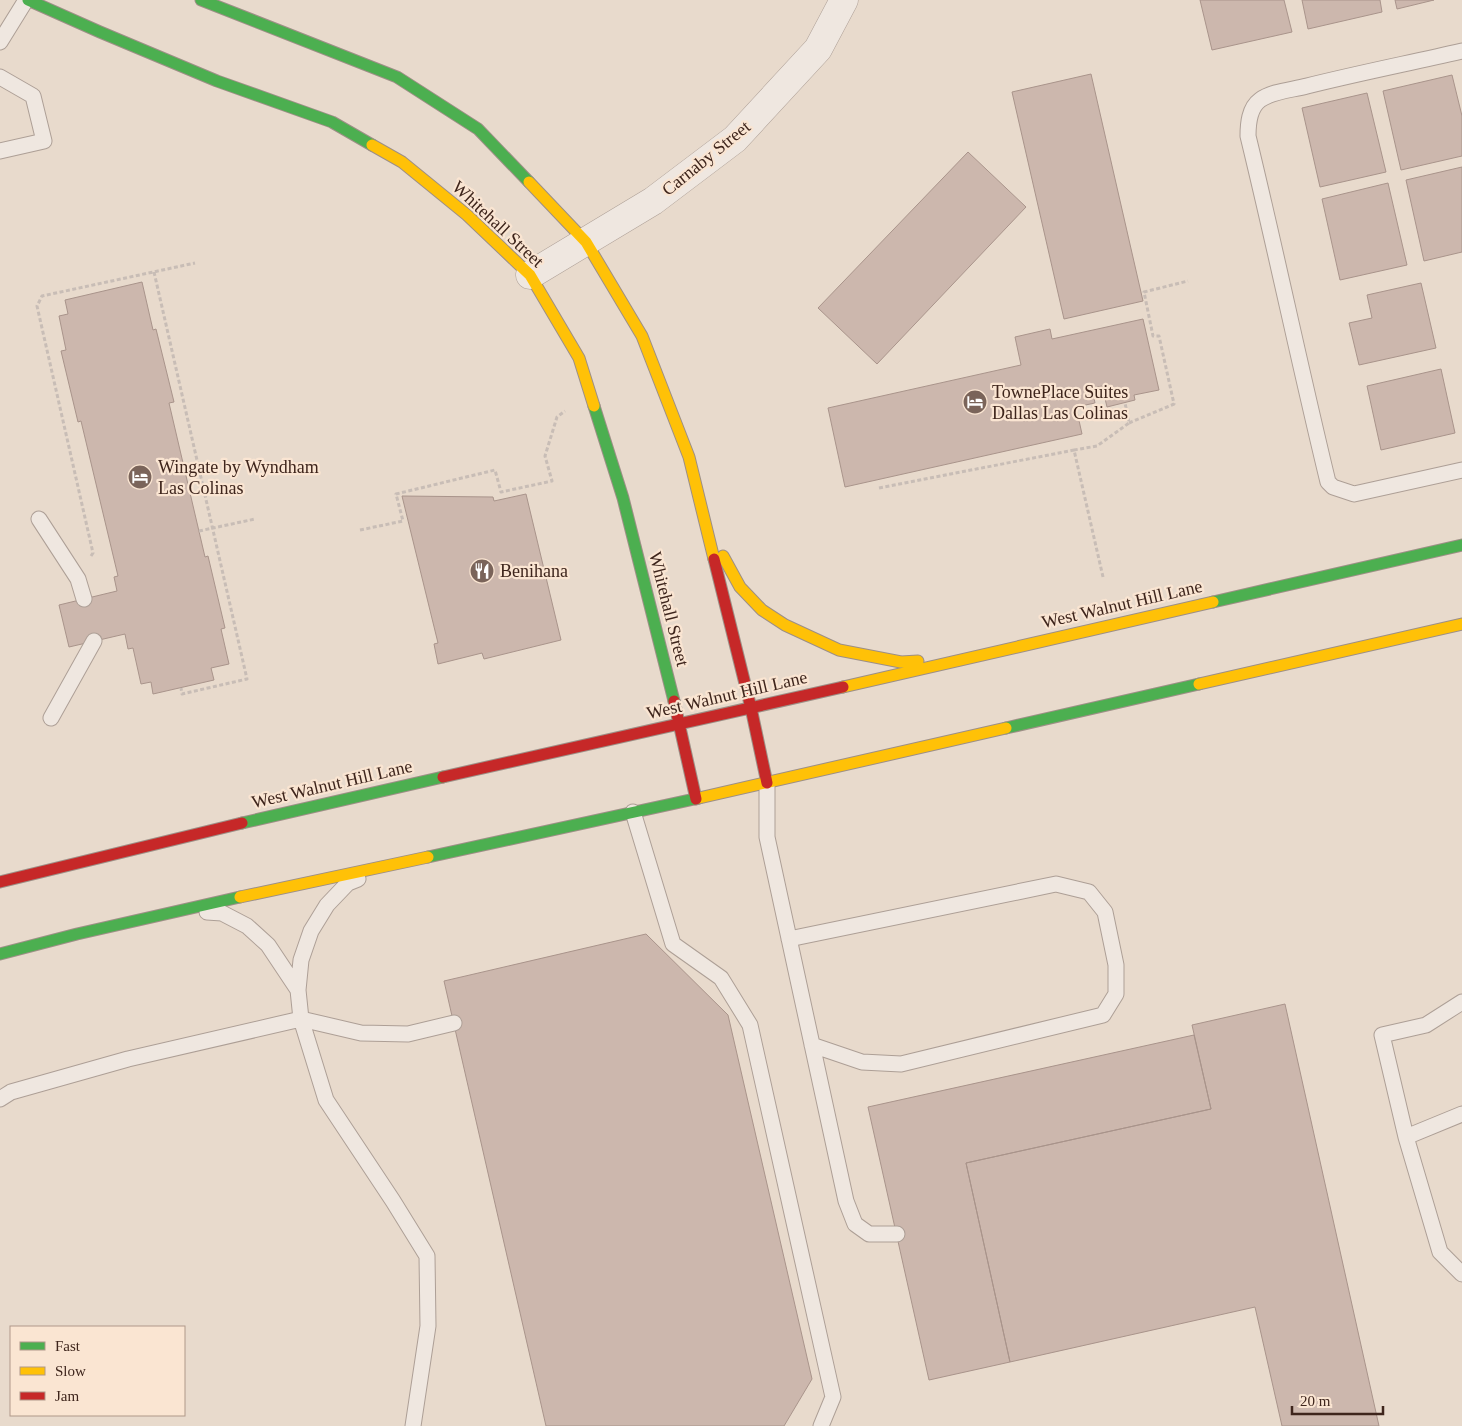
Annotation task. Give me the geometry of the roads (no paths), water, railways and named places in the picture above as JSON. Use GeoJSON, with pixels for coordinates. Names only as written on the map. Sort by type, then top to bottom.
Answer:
{"type":"FeatureCollection","features":[{"type":"Feature","properties":{"kind":"main road","name":"Whitehall Street"},"geometry":{"type":"LineString","coordinates":[[27,0],[217,81],[332,122],[402,162],[467,215],[530,276],[579,358],[623,498],[667,670],[696,799]]}},
{"type":"Feature","properties":{"kind":"main road"},"geometry":{"type":"LineString","coordinates":[[200,0],[397,76],[478,130],[586,242],[642,336],[689,457],[751,708],[767,783]]}},
{"type":"Feature","properties":{"kind":"main road"},"geometry":{"type":"LineString","coordinates":[[706,524],[740,587],[762,610],[786,625],[839,650],[901,662],[965,658]]}},
{"type":"Feature","properties":{"kind":"main road","name":"West Walnut Hill Lane"},"geometry":{"type":"LineString","coordinates":[[0,882],[296,810],[678,725],[1462,545]]}},
{"type":"Feature","properties":{"kind":"main road"},"geometry":{"type":"LineString","coordinates":[[0,954],[167,913],[696,799],[1462,624]]}},
{"type":"Feature","properties":{"kind":"street","name":"Carnaby Street"},"geometry":{"type":"LineString","coordinates":[[530,276],[654,201],[735,139],[818,49],[844,0]]}},
{"type":"Feature","properties":{"kind":"lane"},"geometry":{"type":"LineString","coordinates":[[0,42],[27,0]]}},
{"type":"Feature","properties":{"kind":"lane"},"geometry":{"type":"LineString","coordinates":[[1462,51],[1267,96],[1258,102],[1248,122],[1248,136],[1328,482],[1333,487],[1354,494],[1462,470]]}},
{"type":"Feature","properties":{"kind":"lane"},"geometry":{"type":"LineString","coordinates":[[0,77],[33,96],[44,141],[0,151]]}},
{"type":"Feature","properties":{"kind":"lane"},"geometry":{"type":"LineString","coordinates":[[39,519],[78,579],[84,599]]}},
{"type":"Feature","properties":{"kind":"lane"},"geometry":{"type":"LineString","coordinates":[[51,718],[94,641]]}},
{"type":"Feature","properties":{"kind":"lane"},"geometry":{"type":"LineString","coordinates":[[767,783],[767,838],[846,1201],[855,1224],[869,1234],[896,1234]]}},
{"type":"Feature","properties":{"kind":"lane"},"geometry":{"type":"LineString","coordinates":[[633,812],[673,944],[720,978],[750,1024],[833,1397],[820,1426]]}},
{"type":"Feature","properties":{"kind":"lane"},"geometry":{"type":"LineString","coordinates":[[398,862],[348,883],[327,905],[311,931],[301,960],[298,990],[301,1018],[326,1100],[427,1256],[428,1326],[413,1426]]}},
{"type":"Feature","properties":{"kind":"lane"},"geometry":{"type":"LineString","coordinates":[[789,939],[1056,884],[1089,892],[1105,912],[1116,966],[1116,994],[1103,1015],[901,1064],[862,1062],[812,1045]]}},
{"type":"Feature","properties":{"kind":"lane"},"geometry":{"type":"LineString","coordinates":[[167,913],[222,912],[247,926],[268,945],[298,990]]}},
{"type":"Feature","properties":{"kind":"lane"},"geometry":{"type":"LineString","coordinates":[[1462,1002],[1426,1025],[1382,1035],[1406,1137],[1440,1252],[1462,1274]]}},
{"type":"Feature","properties":{"kind":"lane"},"geometry":{"type":"LineString","coordinates":[[0,1100],[11,1092],[128,1059],[301,1018],[361,1033],[408,1034],[454,1023]]}},
{"type":"Feature","properties":{"kind":"lane"},"geometry":{"type":"LineString","coordinates":[[1406,1137],[1462,1114]]}},
{"type":"Feature","properties":{"kind":"place","name":"TownePlace Suites Dallas Las Colinas"},"geometry":{"type":"Point","coordinates":[975,402]}},
{"type":"Feature","properties":{"kind":"place","name":"Wingate by Wyndham Las Colinas"},"geometry":{"type":"Point","coordinates":[140,477]}},
{"type":"Feature","properties":{"kind":"place","name":"Benihana"},"geometry":{"type":"Point","coordinates":[482,571]}}]}
